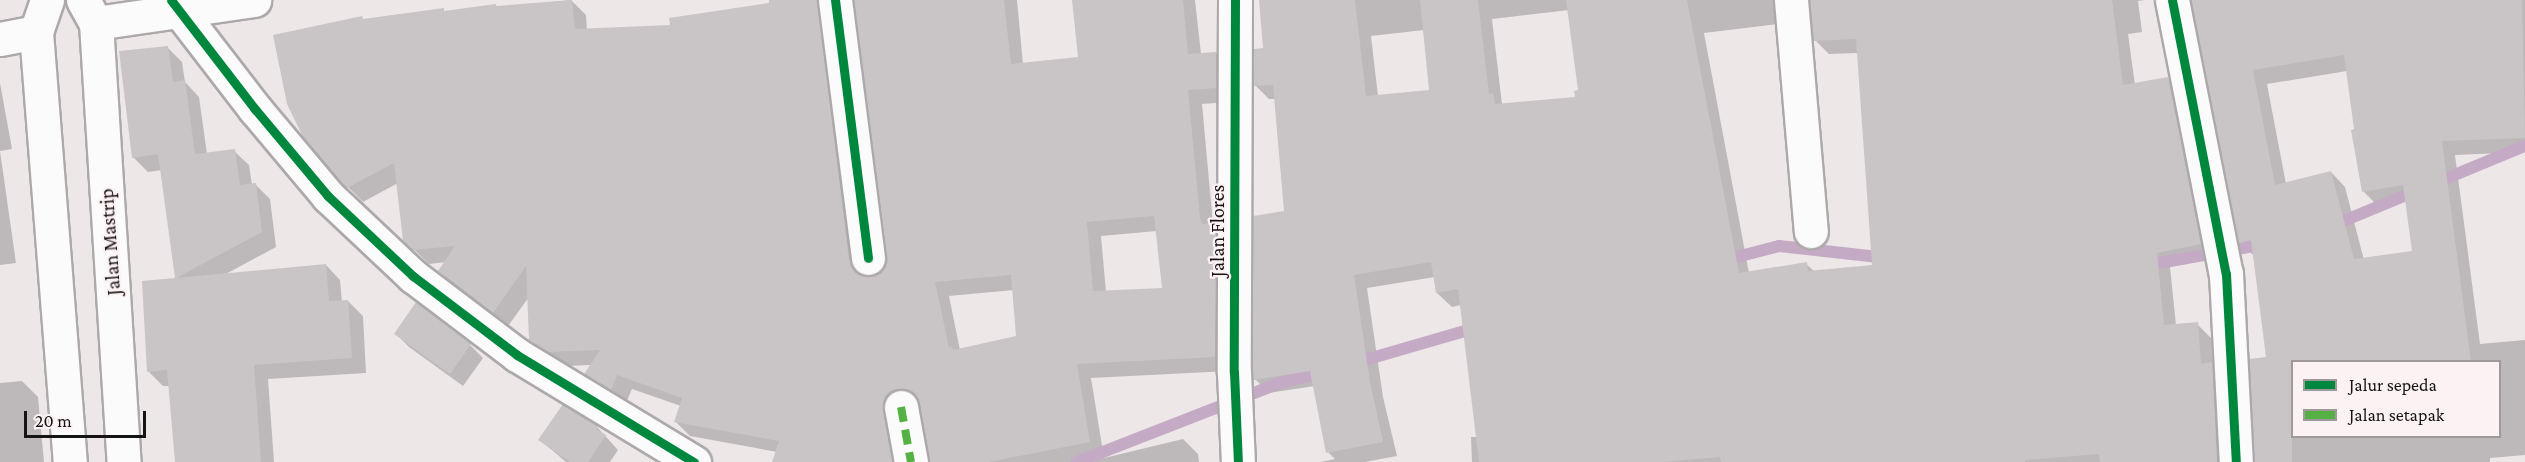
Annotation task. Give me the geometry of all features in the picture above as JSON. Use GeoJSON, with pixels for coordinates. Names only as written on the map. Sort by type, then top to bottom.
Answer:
{"type":"FeatureCollection","features":[{"type":"Feature","properties":{"kind":"street"},"geometry":{"type":"LineString","coordinates":[[46,0],[36,32],[70,462]]}},
{"type":"Feature","properties":{"kind":"street"},"geometry":{"type":"LineString","coordinates":[[89,11],[255,0]]}},
{"type":"Feature","properties":{"kind":"street"},"geometry":{"type":"LineString","coordinates":[[835,0],[868,258]]}},
{"type":"Feature","properties":{"kind":"street","name":"Jalan Flores"},"geometry":{"type":"LineString","coordinates":[[1235,0],[1234,372],[1237,455]]}},
{"type":"Feature","properties":{"kind":"street"},"geometry":{"type":"LineString","coordinates":[[1791,0],[1810,231]]}},
{"type":"Feature","properties":{"kind":"street"},"geometry":{"type":"LineString","coordinates":[[2172,0],[2226,274],[2236,462]]}},
{"type":"Feature","properties":{"kind":"street"},"geometry":{"type":"LineString","coordinates":[[175,5],[255,109],[328,196],[412,276],[517,355],[694,462]]}},
{"type":"Feature","properties":{"kind":"street","name":"Jalan Mastrip"},"geometry":{"type":"LineString","coordinates":[[89,11],[124,462]]}},
{"type":"Feature","properties":{"kind":"street"},"geometry":{"type":"LineString","coordinates":[[0,39],[36,32]]}},
{"type":"Feature","properties":{"kind":"street"},"geometry":{"type":"LineString","coordinates":[[901,407],[911,462]]}},
{"type":"Feature","properties":{"kind":"building"},"geometry":{"type":"Polygon","coordinates":[[[572,0],[575,29],[670,25],[669,18],[769,3],[769,0],[817,0],[849,260],[854,270],[860,275],[870,277],[880,273],[887,256],[854,0],[1004,0],[1011,64],[1078,57],[1072,0],[1183,0],[1188,54],[1216,52],[1216,88],[1188,90],[1200,218],[1202,224],[1216,222],[1215,357],[1077,364],[1090,442],[989,462],[929,462],[919,404],[915,394],[907,389],[889,392],[883,401],[892,462],[772,462],[779,441],[674,422],[682,398],[617,375],[611,390],[584,374],[600,350],[548,352],[529,340],[526,266],[493,313],[438,271],[455,246],[413,250],[403,241],[394,163],[347,188],[304,139],[287,104],[273,35],[362,16],[363,19],[444,8],[444,11],[496,4],[496,6],[572,0]],[[1154,216],[1087,222],[1093,291],[1162,288],[1154,216]],[[1011,275],[935,282],[949,347],[952,346],[953,350],[1016,336],[1011,275]]]}},
{"type":"Feature","properties":{"kind":"building"},"geometry":{"type":"Polygon","coordinates":[[[1259,0],[1355,0],[1366,96],[1429,90],[1420,0],[1478,0],[1489,94],[1493,93],[1495,104],[1575,97],[1574,91],[1578,90],[1566,0],[1687,0],[1739,273],[1807,262],[1808,271],[1872,265],[1856,39],[1813,41],[1810,0],[2112,0],[2123,85],[2168,77],[2201,244],[2157,253],[2164,325],[2198,322],[2201,364],[2212,362],[2217,462],[2100,462],[2099,454],[2025,460],[2025,462],[1721,462],[1720,457],[1663,462],[1479,462],[1458,289],[1436,293],[1431,262],[1354,275],[1370,382],[1383,442],[1326,453],[1310,371],[1253,380],[1253,216],[1284,211],[1273,85],[1254,86],[1254,49],[1263,48],[1259,0]]]}},
{"type":"Feature","properties":{"kind":"building"},"geometry":{"type":"Polygon","coordinates":[[[2191,0],[2522,0],[2525,138],[2442,141],[2471,360],[2291,360],[2292,462],[2255,462],[2249,359],[2266,357],[2251,240],[2239,243],[2191,0]],[[2344,55],[2253,70],[2275,185],[2331,171],[2354,259],[2412,251],[2403,185],[2362,192],[2351,130],[2354,129],[2344,55]]]}},
{"type":"Feature","properties":{"kind":"building"},"geometry":{"type":"Polygon","coordinates":[[[168,46],[173,82],[185,80],[195,154],[235,149],[240,185],[256,183],[262,232],[176,278],[326,264],[329,301],[348,300],[352,358],[254,365],[261,462],[175,462],[167,370],[147,372],[142,281],[175,278],[158,154],[132,158],[119,51],[168,46]]]}},
{"type":"Feature","properties":{"kind":"building"},"geometry":{"type":"Polygon","coordinates":[[[416,302],[471,344],[450,374],[394,334],[416,302]]]}},
{"type":"Feature","properties":{"kind":"building"},"geometry":{"type":"Polygon","coordinates":[[[563,404],[598,426],[596,429],[606,435],[588,462],[570,462],[538,440],[563,404]]]}},
{"type":"Feature","properties":{"kind":"waterway"},"geometry":{"type":"LineString","coordinates":[[2329,227],[2525,146]]}},
{"type":"Feature","properties":{"kind":"waterway"},"geometry":{"type":"LineString","coordinates":[[2142,266],[2266,244]]}},
{"type":"Feature","properties":{"kind":"waterway"},"geometry":{"type":"LineString","coordinates":[[1721,261],[1779,246],[1887,258]]}},
{"type":"Feature","properties":{"kind":"waterway"},"geometry":{"type":"LineString","coordinates":[[1351,364],[1478,327]]}},
{"type":"Feature","properties":{"kind":"waterway"},"geometry":{"type":"LineString","coordinates":[[1077,462],[1277,384],[1326,371]]}},
{"type":"Feature","properties":{"kind":"marked path"},"geometry":{"type":"LineString","coordinates":[[901,407],[911,462]]}},
{"type":"Feature","properties":{"kind":"cycle path"},"geometry":{"type":"LineString","coordinates":[[171,0],[255,109],[328,196],[413,276],[517,355],[694,462]]}},
{"type":"Feature","properties":{"kind":"cycle path"},"geometry":{"type":"LineString","coordinates":[[835,0],[868,258]]}},
{"type":"Feature","properties":{"kind":"cycle path"},"geometry":{"type":"LineString","coordinates":[[1235,0],[1234,372],[1238,462]]}},
{"type":"Feature","properties":{"kind":"cycle path"},"geometry":{"type":"LineString","coordinates":[[2172,0],[2226,274],[2236,462]]}}]}
